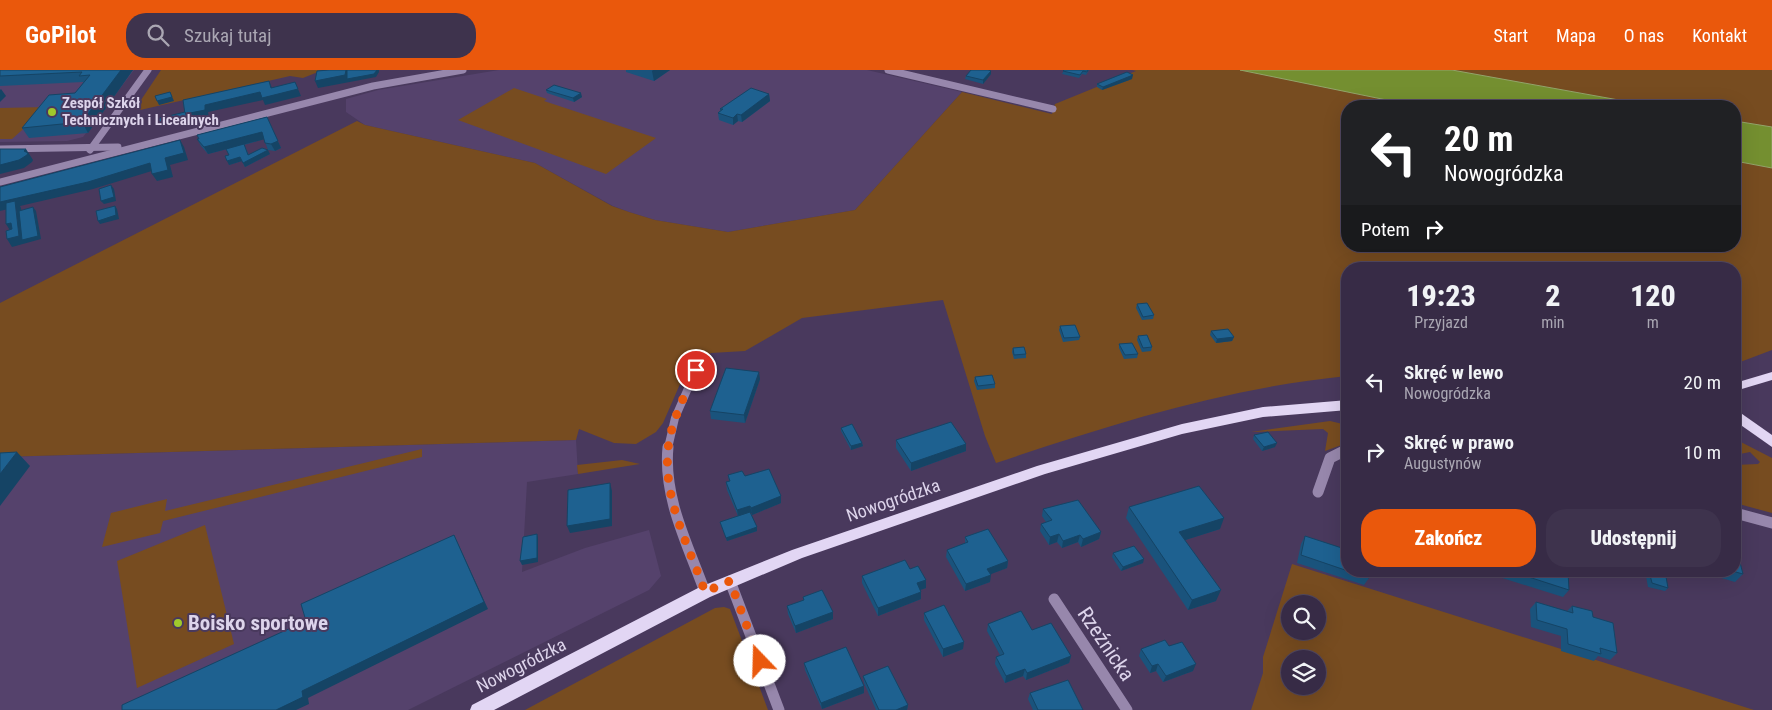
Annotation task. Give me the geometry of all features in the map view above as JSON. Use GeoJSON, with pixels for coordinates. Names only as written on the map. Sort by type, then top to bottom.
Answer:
{"type":"FeatureCollection","features":[{"type":"Feature","properties":{"kind":"main road"},"geometry":{"type":"LineString","coordinates":[[1741,385],[1772,376]]}},
{"type":"Feature","properties":{"kind":"main road","name":"Nowogródzka"},"geometry":{"type":"LineString","coordinates":[[478,710],[705,592],[797,554],[1108,450],[1231,418],[1263,412],[1341,406]]}},
{"type":"Feature","properties":{"kind":"main road"},"geometry":{"type":"LineString","coordinates":[[1741,419],[1772,442]]}},
{"type":"Feature","properties":{"kind":"street"},"geometry":{"type":"LineString","coordinates":[[83,160],[148,70]]}},
{"type":"Feature","properties":{"kind":"street"},"geometry":{"type":"LineString","coordinates":[[0,182],[373,86],[464,70]]}},
{"type":"Feature","properties":{"kind":"street"},"geometry":{"type":"LineString","coordinates":[[888,70],[1053,110]]}},
{"type":"Feature","properties":{"kind":"street"},"geometry":{"type":"LineString","coordinates":[[0,149],[131,147]]}},
{"type":"Feature","properties":{"kind":"street"},"geometry":{"type":"LineString","coordinates":[[696,370],[673,427],[668,449],[668,472],[678,522],[705,592]]}},
{"type":"Feature","properties":{"kind":"street"},"geometry":{"type":"LineString","coordinates":[[1318,492],[1330,458],[1341,453]]}},
{"type":"Feature","properties":{"kind":"street"},"geometry":{"type":"LineString","coordinates":[[1741,515],[1772,523]]}},
{"type":"Feature","properties":{"kind":"street"},"geometry":{"type":"LineString","coordinates":[[730,581],[779,710]]}},
{"type":"Feature","properties":{"kind":"street","name":"Rzeźnicka"},"geometry":{"type":"LineString","coordinates":[[1054,599],[1127,710]]}},
{"type":"Feature","properties":{"kind":"shaded area","name":"Zespół Szkół Technicznych i Licealnych"},"geometry":{"type":"Polygon","coordinates":[[[72,70],[134,70],[83,137],[67,141],[0,142],[0,74],[72,70]]]}},
{"type":"Feature","properties":{"kind":"shaded area"},"geometry":{"type":"Polygon","coordinates":[[[161,70],[323,70],[303,78],[290,76],[140,110],[135,109],[161,70]]]}},
{"type":"Feature","properties":{"kind":"shaded area"},"geometry":{"type":"Polygon","coordinates":[[[499,70],[867,70],[962,92],[855,210],[728,232],[655,220],[629,212],[613,206],[535,163],[365,125],[346,112],[346,99],[378,90],[499,70]]]}},
{"type":"Feature","properties":{"kind":"shaded area"},"geometry":{"type":"Polygon","coordinates":[[[1132,70],[1240,70],[1387,100],[1341,100],[1341,252],[1741,252],[1741,162],[1772,168],[1772,350],[1741,362],[1741,262],[1341,262],[1341,377],[1257,389],[1170,409],[1126,421],[996,463],[985,436],[943,300],[802,318],[745,351],[711,353],[687,368],[663,423],[656,432],[636,444],[614,443],[579,429],[576,440],[0,457],[0,303],[357,121],[365,125],[535,163],[612,206],[655,220],[728,232],[855,210],[962,92],[1052,114],[1055,104],[1136,71],[1132,70]]]}},
{"type":"Feature","properties":{"kind":"shaded area"},"geometry":{"type":"Polygon","coordinates":[[[1240,70],[1452,70],[1619,100],[1387,100],[1240,70]]]}},
{"type":"Feature","properties":{"kind":"shaded area"},"geometry":{"type":"Polygon","coordinates":[[[1452,70],[1772,70],[1772,127],[1741,122],[1741,100],[1619,100],[1452,70]]]}},
{"type":"Feature","properties":{"kind":"shaded area"},"geometry":{"type":"Polygon","coordinates":[[[514,88],[547,99],[544,101],[656,138],[606,174],[458,120],[514,88]]]}},
{"type":"Feature","properties":{"kind":"shaded area"},"geometry":{"type":"Polygon","coordinates":[[[48,107],[12,139],[0,139],[0,108],[48,107]]]}},
{"type":"Feature","properties":{"kind":"shaded area"},"geometry":{"type":"Polygon","coordinates":[[[1741,122],[1772,127],[1772,168],[1741,162],[1741,122]]]}},
{"type":"Feature","properties":{"kind":"shaded area"},"geometry":{"type":"Polygon","coordinates":[[[1330,421],[1341,424],[1341,445],[1325,451],[1328,433],[1323,429],[1251,432],[1330,421]]]}},
{"type":"Feature","properties":{"kind":"shaded area"},"geometry":{"type":"Polygon","coordinates":[[[576,440],[578,474],[527,482],[522,572],[585,548],[649,530],[661,576],[649,590],[408,710],[0,710],[0,457],[576,440]]]}},
{"type":"Feature","properties":{"kind":"shaded area"},"geometry":{"type":"Polygon","coordinates":[[[1741,442],[1772,458],[1772,513],[1741,505],[1741,465],[1758,464],[1760,462],[1750,452],[1741,454],[1741,442]]]}},
{"type":"Feature","properties":{"kind":"shaded area"},"geometry":{"type":"Polygon","coordinates":[[[422,449],[422,457],[163,521],[160,533],[102,547],[111,513],[167,499],[165,511],[422,449]]]}},
{"type":"Feature","properties":{"kind":"shaded area"},"geometry":{"type":"Polygon","coordinates":[[[622,460],[640,464],[578,474],[577,465],[622,460]]]}},
{"type":"Feature","properties":{"kind":"shaded area","name":"Boisko sportowe"},"geometry":{"type":"Polygon","coordinates":[[[205,525],[234,644],[137,688],[117,561],[205,525]]]}},
{"type":"Feature","properties":{"kind":"shaded area"},"geometry":{"type":"Polygon","coordinates":[[[1292,564],[1754,710],[1251,710],[1263,673],[1263,657],[1281,599],[1281,640],[1326,640],[1326,595],[1282,595],[1292,564]]]}},
{"type":"Feature","properties":{"kind":"shaded area"},"geometry":{"type":"Polygon","coordinates":[[[724,607],[730,609],[768,710],[525,710],[715,608],[724,607]]]}},
{"type":"Feature","properties":{"kind":"building"},"geometry":{"type":"Polygon","coordinates":[[[0,70],[121,70],[82,122],[22,128],[49,95],[75,93],[90,75],[79,76],[82,72],[0,76],[0,70]]]}},
{"type":"Feature","properties":{"kind":"building"},"geometry":{"type":"Polygon","coordinates":[[[346,70],[345,75],[315,81],[317,71],[346,70]]]}},
{"type":"Feature","properties":{"kind":"building"},"geometry":{"type":"Polygon","coordinates":[[[347,70],[377,70],[374,74],[347,79],[347,70]]]}},
{"type":"Feature","properties":{"kind":"building"},"geometry":{"type":"Polygon","coordinates":[[[971,70],[991,71],[983,80],[966,76],[971,70]]]}},
{"type":"Feature","properties":{"kind":"building"},"geometry":{"type":"Polygon","coordinates":[[[1064,70],[1088,70],[1087,72],[1083,71],[1080,75],[1064,70]]]}},
{"type":"Feature","properties":{"kind":"building"},"geometry":{"type":"Polygon","coordinates":[[[1127,72],[1133,75],[1103,87],[1097,84],[1127,72]]]}},
{"type":"Feature","properties":{"kind":"building"},"geometry":{"type":"Polygon","coordinates":[[[269,81],[271,88],[295,82],[298,89],[262,98],[260,92],[205,105],[205,110],[185,114],[183,100],[269,81]]]}},
{"type":"Feature","properties":{"kind":"building"},"geometry":{"type":"Polygon","coordinates":[[[554,85],[581,93],[573,98],[546,90],[554,85]]]}},
{"type":"Feature","properties":{"kind":"building"},"geometry":{"type":"Polygon","coordinates":[[[751,88],[769,94],[741,115],[737,114],[733,118],[718,113],[723,109],[720,109],[751,88]]]}},
{"type":"Feature","properties":{"kind":"building"},"geometry":{"type":"Polygon","coordinates":[[[170,92],[172,97],[157,101],[155,96],[170,92]]]}},
{"type":"Feature","properties":{"kind":"building"},"geometry":{"type":"Polygon","coordinates":[[[185,112],[187,117],[156,123],[156,119],[185,112]]]}},
{"type":"Feature","properties":{"kind":"building"},"geometry":{"type":"Polygon","coordinates":[[[267,117],[278,141],[271,144],[265,143],[262,132],[204,147],[197,139],[199,139],[197,135],[267,117]]]}},
{"type":"Feature","properties":{"kind":"building"},"geometry":{"type":"Polygon","coordinates":[[[180,140],[184,153],[165,158],[168,170],[152,174],[150,163],[88,182],[0,202],[0,187],[180,140]]]}},
{"type":"Feature","properties":{"kind":"building"},"geometry":{"type":"Polygon","coordinates":[[[244,144],[248,155],[262,148],[268,150],[243,163],[240,157],[227,161],[225,156],[229,155],[226,149],[244,144]]]}},
{"type":"Feature","properties":{"kind":"building"},"geometry":{"type":"Polygon","coordinates":[[[0,149],[26,149],[24,151],[28,153],[19,160],[0,165],[0,149]]]}},
{"type":"Feature","properties":{"kind":"building"},"geometry":{"type":"Polygon","coordinates":[[[111,185],[114,197],[101,201],[99,189],[111,185]]]}},
{"type":"Feature","properties":{"kind":"building"},"geometry":{"type":"Polygon","coordinates":[[[15,201],[19,236],[7,239],[6,231],[12,229],[11,223],[6,224],[6,203],[15,201]]]}},
{"type":"Feature","properties":{"kind":"building"},"geometry":{"type":"Polygon","coordinates":[[[115,206],[116,215],[98,221],[96,211],[115,206]]]}},
{"type":"Feature","properties":{"kind":"building"},"geometry":{"type":"Polygon","coordinates":[[[33,207],[38,236],[22,240],[19,211],[33,207]]]}},
{"type":"Feature","properties":{"kind":"building"},"geometry":{"type":"Polygon","coordinates":[[[1147,303],[1154,315],[1143,317],[1137,304],[1147,303]]]}},
{"type":"Feature","properties":{"kind":"building"},"geometry":{"type":"Polygon","coordinates":[[[1075,325],[1080,337],[1064,338],[1060,326],[1075,325]]]}},
{"type":"Feature","properties":{"kind":"building"},"geometry":{"type":"Polygon","coordinates":[[[1228,329],[1234,337],[1217,339],[1211,331],[1228,329]]]}},
{"type":"Feature","properties":{"kind":"building"},"geometry":{"type":"Polygon","coordinates":[[[1147,335],[1152,347],[1143,348],[1138,336],[1147,335]]]}},
{"type":"Feature","properties":{"kind":"building"},"geometry":{"type":"Polygon","coordinates":[[[1132,343],[1138,354],[1125,355],[1119,344],[1132,343]]]}},
{"type":"Feature","properties":{"kind":"building"},"geometry":{"type":"Polygon","coordinates":[[[1024,347],[1026,354],[1014,355],[1013,348],[1024,347]]]}},
{"type":"Feature","properties":{"kind":"building"},"geometry":{"type":"Polygon","coordinates":[[[726,368],[759,372],[744,415],[710,411],[726,368]]]}},
{"type":"Feature","properties":{"kind":"building"},"geometry":{"type":"Polygon","coordinates":[[[992,375],[995,384],[978,386],[975,377],[992,375]]]}},
{"type":"Feature","properties":{"kind":"building"},"geometry":{"type":"Polygon","coordinates":[[[951,422],[966,444],[911,463],[896,440],[951,422]]]}},
{"type":"Feature","properties":{"kind":"building"},"geometry":{"type":"Polygon","coordinates":[[[852,424],[862,443],[851,446],[841,428],[852,424]]]}},
{"type":"Feature","properties":{"kind":"building"},"geometry":{"type":"Polygon","coordinates":[[[1268,432],[1277,443],[1264,447],[1254,435],[1268,432]]]}},
{"type":"Feature","properties":{"kind":"building"},"geometry":{"type":"Polygon","coordinates":[[[17,452],[0,474],[0,453],[17,452]]]}},
{"type":"Feature","properties":{"kind":"building"},"geometry":{"type":"Polygon","coordinates":[[[769,469],[781,496],[751,508],[750,506],[737,510],[726,482],[730,481],[728,475],[742,471],[745,476],[769,469]]]}},
{"type":"Feature","properties":{"kind":"building"},"geometry":{"type":"Polygon","coordinates":[[[610,483],[610,519],[567,526],[568,490],[610,483]]]}},
{"type":"Feature","properties":{"kind":"building"},"geometry":{"type":"Polygon","coordinates":[[[1199,486],[1224,518],[1179,532],[1221,590],[1192,600],[1129,507],[1199,486]]]}},
{"type":"Feature","properties":{"kind":"building"},"geometry":{"type":"Polygon","coordinates":[[[1078,500],[1101,532],[1083,539],[1080,535],[1063,541],[1059,534],[1050,537],[1041,524],[1052,520],[1043,509],[1078,500]]]}},
{"type":"Feature","properties":{"kind":"building"},"geometry":{"type":"Polygon","coordinates":[[[750,512],[757,527],[726,538],[720,522],[750,512]]]}},
{"type":"Feature","properties":{"kind":"building"},"geometry":{"type":"Polygon","coordinates":[[[988,529],[1008,561],[987,569],[991,575],[966,584],[947,550],[968,542],[965,537],[988,529]]]}},
{"type":"Feature","properties":{"kind":"building"},"geometry":{"type":"Polygon","coordinates":[[[537,534],[537,558],[520,561],[523,537],[537,534]]]}},
{"type":"Feature","properties":{"kind":"building"},"geometry":{"type":"Polygon","coordinates":[[[454,535],[484,602],[302,691],[303,697],[276,710],[122,710],[122,705],[306,621],[301,604],[454,535]]]}},
{"type":"Feature","properties":{"kind":"building"},"geometry":{"type":"Polygon","coordinates":[[[1305,536],[1341,548],[1341,569],[1301,555],[1305,536]]]}},
{"type":"Feature","properties":{"kind":"building"},"geometry":{"type":"Polygon","coordinates":[[[1134,546],[1144,559],[1123,567],[1113,553],[1134,546]]]}},
{"type":"Feature","properties":{"kind":"building"},"geometry":{"type":"Polygon","coordinates":[[[905,560],[910,569],[918,566],[926,580],[917,583],[921,592],[878,608],[862,576],[905,560]]]}},
{"type":"Feature","properties":{"kind":"building"},"geometry":{"type":"Polygon","coordinates":[[[1529,577],[1568,577],[1569,590],[1529,577]]]}},
{"type":"Feature","properties":{"kind":"building"},"geometry":{"type":"Polygon","coordinates":[[[1650,577],[1666,577],[1668,588],[1652,583],[1650,577]]]}},
{"type":"Feature","properties":{"kind":"building"},"geometry":{"type":"Polygon","coordinates":[[[822,590],[833,612],[795,626],[787,606],[804,600],[803,597],[822,590]]]}},
{"type":"Feature","properties":{"kind":"building"},"geometry":{"type":"Polygon","coordinates":[[[1536,602],[1573,613],[1572,606],[1592,611],[1593,617],[1613,623],[1617,653],[1600,648],[1601,654],[1568,644],[1567,629],[1537,620],[1536,602]]]}},
{"type":"Feature","properties":{"kind":"building"},"geometry":{"type":"Polygon","coordinates":[[[944,605],[964,642],[943,649],[924,613],[944,605]]]}},
{"type":"Feature","properties":{"kind":"building"},"geometry":{"type":"Polygon","coordinates":[[[1021,611],[1032,630],[1051,623],[1071,656],[1027,673],[1025,669],[1006,676],[996,657],[1004,654],[988,624],[1021,611]]]}},
{"type":"Feature","properties":{"kind":"building"},"geometry":{"type":"Polygon","coordinates":[[[1165,640],[1169,646],[1182,642],[1196,664],[1166,676],[1158,664],[1152,666],[1141,649],[1165,640]]]}},
{"type":"Feature","properties":{"kind":"building"},"geometry":{"type":"Polygon","coordinates":[[[846,647],[864,686],[821,703],[804,663],[846,647]]]}},
{"type":"Feature","properties":{"kind":"building"},"geometry":{"type":"Polygon","coordinates":[[[888,666],[908,705],[896,710],[879,710],[863,676],[888,666]]]}},
{"type":"Feature","properties":{"kind":"building"},"geometry":{"type":"Polygon","coordinates":[[[1068,680],[1083,710],[1038,710],[1030,693],[1068,680]]]}},
{"type":"Feature","properties":{"kind":"place","name":"Zespół Szkół Technicznych i Licealnych"},"geometry":{"type":"Point","coordinates":[52,112]}},
{"type":"Feature","properties":{"kind":"place","name":"Boisko sportowe"},"geometry":{"type":"Point","coordinates":[178,623]}},
{"type":"Feature","properties":{"kind":"route"},"geometry":{"type":"LineString","coordinates":[[696,370],[677,414],[668,449],[668,472],[672,499],[686,545],[705,592],[730,581],[760,661]]}}]}
